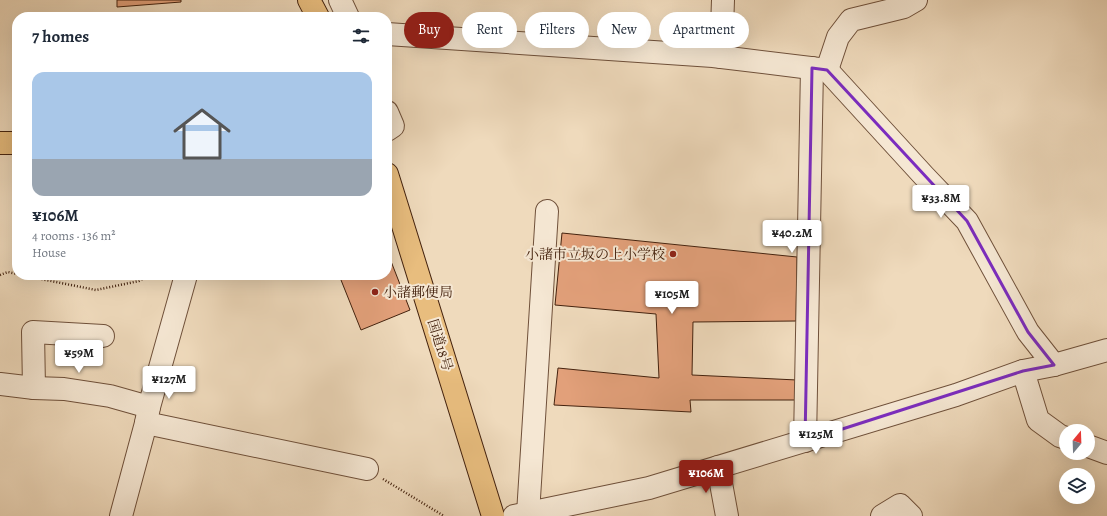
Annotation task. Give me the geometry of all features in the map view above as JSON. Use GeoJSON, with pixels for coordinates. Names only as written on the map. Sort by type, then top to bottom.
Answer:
{"type":"FeatureCollection","features":[{"type":"Feature","properties":{"kind":"main road"},"geometry":{"type":"LineString","coordinates":[[309,0],[315,12]]}},
{"type":"Feature","properties":{"kind":"main road"},"geometry":{"type":"LineString","coordinates":[[0,143],[12,143]]}},
{"type":"Feature","properties":{"kind":"main road","name":"国道18号"},"geometry":{"type":"LineString","coordinates":[[392,190],[493,516]]}},
{"type":"Feature","properties":{"kind":"street"},"geometry":{"type":"LineString","coordinates":[[340,0],[346,12]]}},
{"type":"Feature","properties":{"kind":"street"},"geometry":{"type":"LineString","coordinates":[[721,57],[723,0]]}},
{"type":"Feature","properties":{"kind":"street"},"geometry":{"type":"LineString","coordinates":[[806,441],[820,69],[838,37],[851,20],[904,7],[916,0]]}},
{"type":"Feature","properties":{"kind":"street"},"geometry":{"type":"LineString","coordinates":[[392,34],[721,57],[820,69],[967,221],[1028,332],[1054,365]]}},
{"type":"Feature","properties":{"kind":"street"},"geometry":{"type":"LineString","coordinates":[[547,210],[521,515],[649,488],[956,395],[1023,371],[1054,365],[1107,350]]}},
{"type":"Feature","properties":{"kind":"street"},"geometry":{"type":"LineString","coordinates":[[121,516],[185,280]]}},
{"type":"Feature","properties":{"kind":"street"},"geometry":{"type":"LineString","coordinates":[[34,388],[33,332],[103,336]]}},
{"type":"Feature","properties":{"kind":"street"},"geometry":{"type":"LineString","coordinates":[[1023,371],[1038,420],[1059,435]]}},
{"type":"Feature","properties":{"kind":"street"},"geometry":{"type":"LineString","coordinates":[[0,384],[34,388],[64,389],[110,396],[148,415],[367,469]]}},
{"type":"Feature","properties":{"kind":"street"},"geometry":{"type":"LineString","coordinates":[[1095,449],[1107,453]]}},
{"type":"Feature","properties":{"kind":"street"},"geometry":{"type":"LineString","coordinates":[[718,467],[727,516]]}},
{"type":"Feature","properties":{"kind":"street"},"geometry":{"type":"LineString","coordinates":[[882,516],[900,505],[911,516]]}},
{"type":"Feature","properties":{"kind":"path"},"geometry":{"type":"LineString","coordinates":[[0,275],[8,272],[12,273]]}},
{"type":"Feature","properties":{"kind":"path"},"geometry":{"type":"LineString","coordinates":[[46,280],[96,290],[141,280]]}},
{"type":"Feature","properties":{"kind":"path"},"geometry":{"type":"LineString","coordinates":[[367,469],[444,516]]}},
{"type":"Feature","properties":{"kind":"highlighted area"},"geometry":{"type":"Polygon","coordinates":[[[812,68],[827,70],[967,221],[1028,332],[1054,365],[1023,371],[805,441],[812,68]]]}},
{"type":"Feature","properties":{"kind":"building"},"geometry":{"type":"Polygon","coordinates":[[[117,0],[181,0],[181,2],[117,7],[117,0]]]}},
{"type":"Feature","properties":{"kind":"building","name":"小諸市立坂の上小学校"},"geometry":{"type":"Polygon","coordinates":[[[562,233],[797,257],[796,321],[693,322],[692,375],[797,380],[795,400],[690,400],[691,412],[554,405],[558,368],[659,378],[656,314],[555,305],[562,233]]]}},
{"type":"Feature","properties":{"kind":"building","name":"小諸郵便局"},"geometry":{"type":"Polygon","coordinates":[[[392,264],[410,310],[361,330],[341,280],[392,280],[392,264]]]}},
{"type":"Feature","properties":{"kind":"place","name":"小諸市立坂の上小学校"},"geometry":{"type":"Point","coordinates":[673,254]}},
{"type":"Feature","properties":{"kind":"place","name":"小諸郵便局"},"geometry":{"type":"Point","coordinates":[375,292]}}]}
